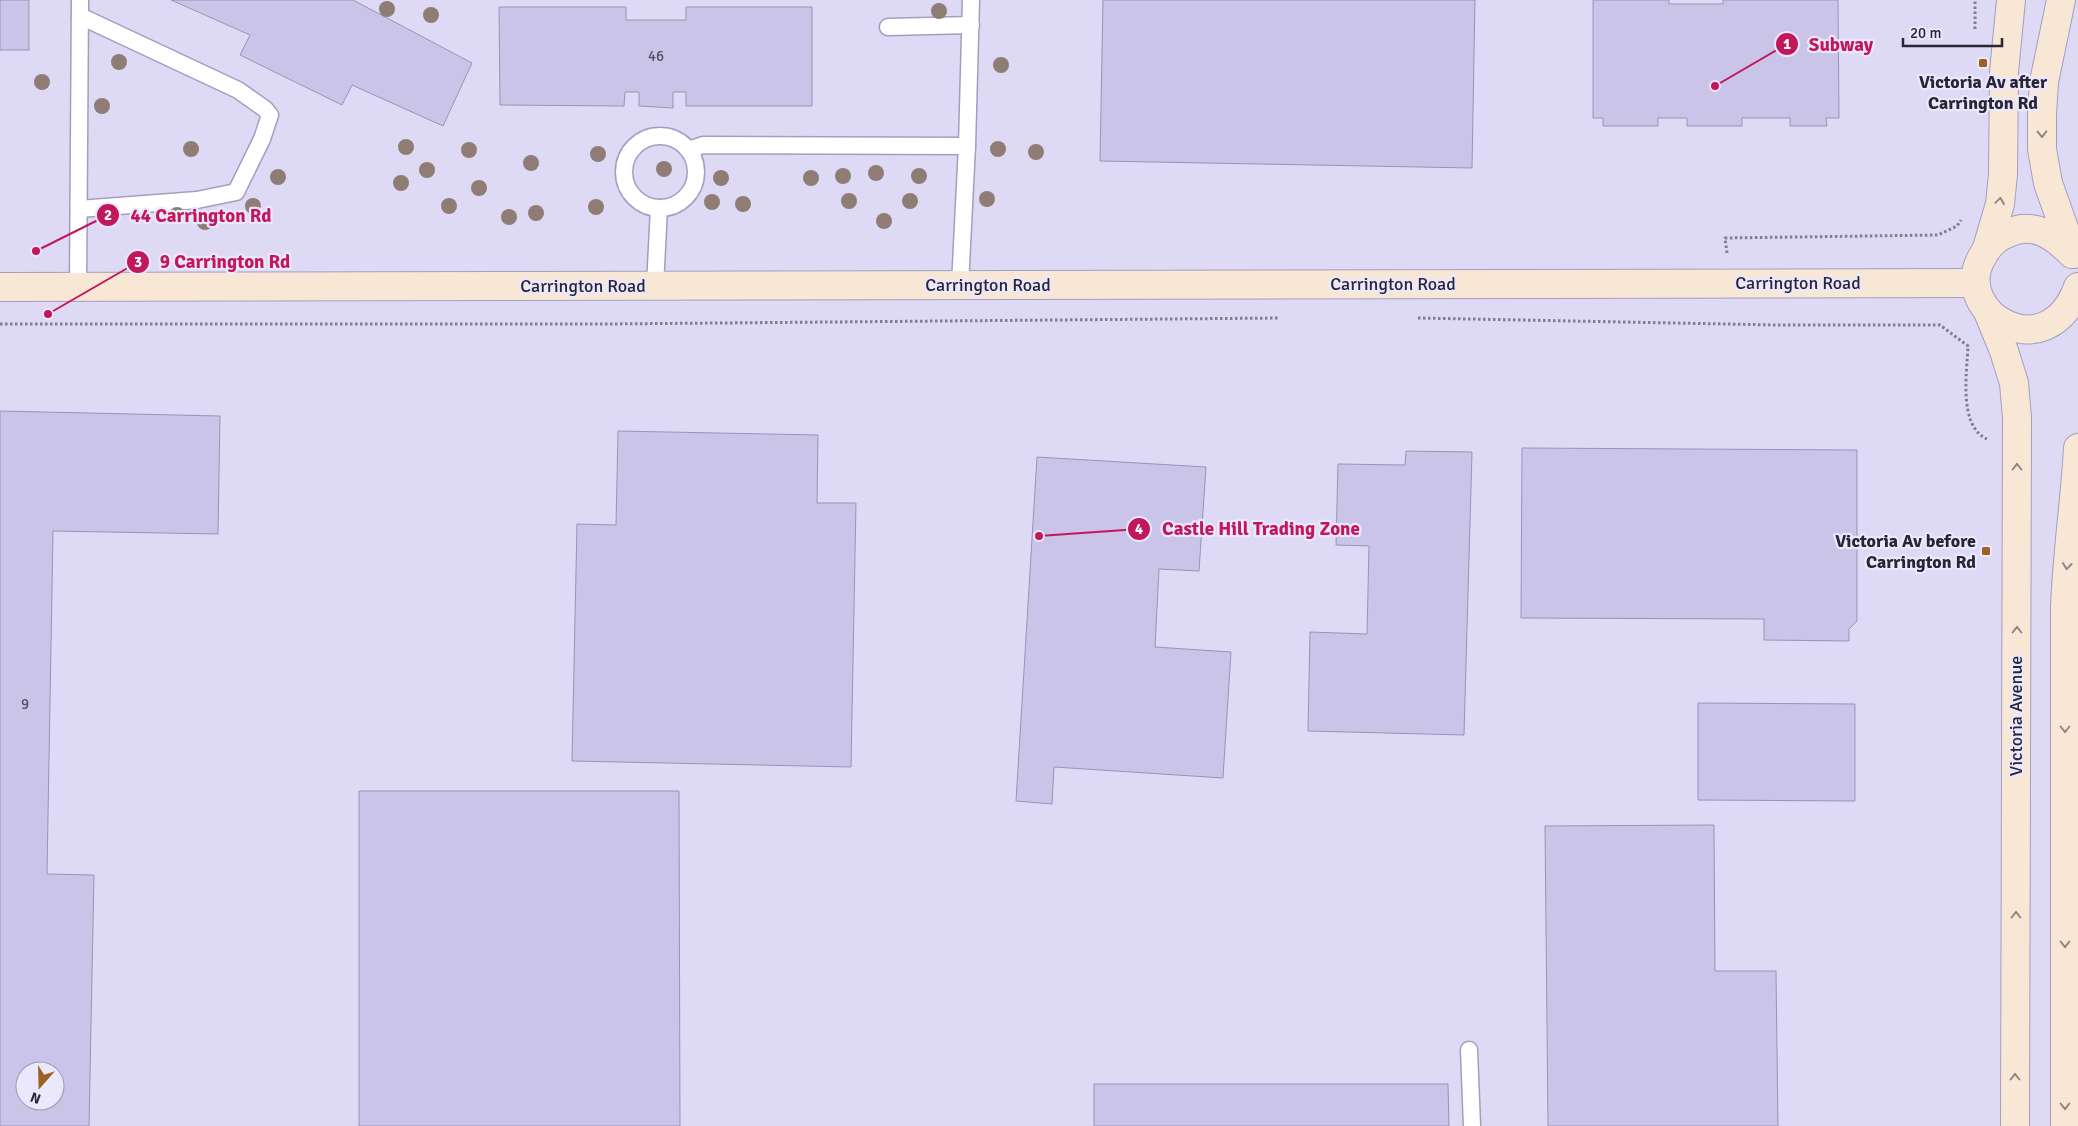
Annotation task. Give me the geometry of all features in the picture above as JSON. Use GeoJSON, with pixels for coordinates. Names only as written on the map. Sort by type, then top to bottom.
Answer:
{"type":"FeatureCollection","features":[{"type":"Feature","properties":{"kind":"main road"},"geometry":{"type":"LineString","coordinates":[[1975,282],[1978,265],[1987,248],[2000,204],[2003,174],[2004,72],[2010,0]]}},
{"type":"Feature","properties":{"kind":"main road"},"geometry":{"type":"LineString","coordinates":[[2067,2],[2044,82],[2042,149],[2048,183],[2075,264]]}},
{"type":"Feature","properties":{"kind":"main road"},"geometry":{"type":"LineString","coordinates":[[1987,248],[1999,237],[2014,230],[2030,229],[2047,232],[2075,264]]}},
{"type":"Feature","properties":{"kind":"main road","name":"Carrington Road"},"geometry":{"type":"LineString","coordinates":[[0,288],[1975,282]]}},
{"type":"Feature","properties":{"kind":"main road","name":"Victoria Avenue"},"geometry":{"type":"LineString","coordinates":[[1975,282],[1980,300],[1988,312],[2004,351],[2014,383],[2017,418],[2015,1126]]}},
{"type":"Feature","properties":{"kind":"main road"},"geometry":{"type":"LineString","coordinates":[[1988,312],[2002,322],[2017,328],[2033,330],[2049,326],[2062,315],[2073,300],[2078,286]]}},
{"type":"Feature","properties":{"kind":"main road"},"geometry":{"type":"LineString","coordinates":[[2065,1126],[2065,607],[2066,572],[2076,510],[2078,448]]}},
{"type":"Feature","properties":{"kind":"lane"},"geometry":{"type":"LineString","coordinates":[[960,285],[968,146],[971,0]]}},
{"type":"Feature","properties":{"kind":"lane"},"geometry":{"type":"LineString","coordinates":[[78,287],[80,8],[238,90],[265,109],[270,115],[262,139],[236,192],[197,200],[79,208]]}},
{"type":"Feature","properties":{"kind":"lane"},"geometry":{"type":"LineString","coordinates":[[888,28],[971,25]]}},
{"type":"Feature","properties":{"kind":"lane"},"geometry":{"type":"LineString","coordinates":[[659,136],[676,139],[689,150],[694,160],[696,171],[694,183],[689,193],[681,201],[659,208],[647,205],[636,198],[628,189],[624,178],[624,165],[636,144],[647,138],[659,136]]}},
{"type":"Feature","properties":{"kind":"lane"},"geometry":{"type":"LineString","coordinates":[[689,150],[703,145],[968,146]]}},
{"type":"Feature","properties":{"kind":"lane"},"geometry":{"type":"LineString","coordinates":[[655,286],[659,208]]}},
{"type":"Feature","properties":{"kind":"lane"},"geometry":{"type":"LineString","coordinates":[[1470,1050],[1472,1126]]}},
{"type":"Feature","properties":{"kind":"path"},"geometry":{"type":"LineString","coordinates":[[1975,0],[1975,39]]}},
{"type":"Feature","properties":{"kind":"path"},"geometry":{"type":"LineString","coordinates":[[1725,238],[1938,235],[1957,226],[1963,218]]}},
{"type":"Feature","properties":{"kind":"path"},"geometry":{"type":"LineString","coordinates":[[0,324],[617,324],[1285,318]]}},
{"type":"Feature","properties":{"kind":"path"},"geometry":{"type":"LineString","coordinates":[[1413,318],[1940,325],[1968,346],[1968,412],[1973,427],[1982,437],[2018,453]]}},
{"type":"Feature","properties":{"kind":"shaded area"},"geometry":{"type":"Polygon","coordinates":[[[0,0],[2078,0],[2078,1126],[0,1126],[0,0]]]}},
{"type":"Feature","properties":{"kind":"building"},"geometry":{"type":"Polygon","coordinates":[[[0,0],[29,0],[29,50],[0,50],[0,0]]]}},
{"type":"Feature","properties":{"kind":"building"},"geometry":{"type":"Polygon","coordinates":[[[171,0],[353,0],[472,63],[443,126],[352,85],[342,105],[240,55],[250,35],[171,0]]]}},
{"type":"Feature","properties":{"kind":"building"},"geometry":{"type":"Polygon","coordinates":[[[1103,0],[1475,0],[1472,168],[1100,161],[1103,0]]]}},
{"type":"Feature","properties":{"kind":"building"},"geometry":{"type":"Polygon","coordinates":[[[1593,0],[1669,0],[1669,4],[1723,4],[1723,0],[1838,0],[1839,118],[1826,118],[1827,126],[1790,126],[1790,118],[1742,118],[1742,126],[1687,126],[1687,118],[1658,118],[1658,126],[1603,126],[1603,118],[1593,118],[1593,0]]]}},
{"type":"Feature","properties":{"kind":"building"},"geometry":{"type":"Polygon","coordinates":[[[499,7],[626,7],[626,20],[686,20],[686,7],[812,7],[812,106],[686,106],[686,92],[673,92],[673,108],[639,106],[639,92],[625,92],[624,106],[500,105],[499,7]]]}},
{"type":"Feature","properties":{"kind":"building"},"geometry":{"type":"Polygon","coordinates":[[[0,411],[220,416],[218,534],[53,531],[47,874],[94,875],[89,1126],[0,1126],[0,411]]]}},
{"type":"Feature","properties":{"kind":"building"},"geometry":{"type":"Polygon","coordinates":[[[618,431],[818,435],[817,503],[856,503],[851,767],[572,761],[577,524],[616,525],[618,431]]]}},
{"type":"Feature","properties":{"kind":"building"},"geometry":{"type":"Polygon","coordinates":[[[1522,448],[1857,450],[1857,621],[1849,629],[1849,641],[1764,640],[1764,619],[1521,618],[1522,448]]]}},
{"type":"Feature","properties":{"kind":"building"},"geometry":{"type":"Polygon","coordinates":[[[1406,451],[1472,452],[1464,735],[1308,731],[1310,632],[1367,634],[1369,546],[1336,545],[1338,464],[1405,465],[1406,451]]]}},
{"type":"Feature","properties":{"kind":"building"},"geometry":{"type":"Polygon","coordinates":[[[1037,457],[1206,467],[1199,571],[1159,569],[1155,647],[1231,652],[1223,778],[1054,767],[1052,804],[1016,801],[1037,457]]]}},
{"type":"Feature","properties":{"kind":"building"},"geometry":{"type":"Polygon","coordinates":[[[1698,703],[1855,704],[1855,801],[1698,800],[1698,703]]]}},
{"type":"Feature","properties":{"kind":"building"},"geometry":{"type":"Polygon","coordinates":[[[359,791],[679,791],[680,1126],[359,1126],[359,791]]]}},
{"type":"Feature","properties":{"kind":"building"},"geometry":{"type":"Polygon","coordinates":[[[1714,825],[1715,971],[1776,971],[1778,1126],[1548,1126],[1545,826],[1714,825]]]}},
{"type":"Feature","properties":{"kind":"building"},"geometry":{"type":"Polygon","coordinates":[[[1094,1084],[1448,1084],[1449,1126],[1094,1126],[1094,1084]]]}},
{"type":"Feature","properties":{"kind":"place","name":"Victoria Av after Carrington Rd"},"geometry":{"type":"Point","coordinates":[1983,63]}},
{"type":"Feature","properties":{"kind":"place","name":"Subway"},"geometry":{"type":"Point","coordinates":[1715,86]}},
{"type":"Feature","properties":{"kind":"place","name":"44 Carrington Rd"},"geometry":{"type":"Point","coordinates":[36,251]}},
{"type":"Feature","properties":{"kind":"place","name":"9 Carrington Rd"},"geometry":{"type":"Point","coordinates":[48,314]}},
{"type":"Feature","properties":{"kind":"place","name":"Castle Hill Trading Zone"},"geometry":{"type":"Point","coordinates":[1039,536]}},
{"type":"Feature","properties":{"kind":"place","name":"Victoria Av before Carrington Rd"},"geometry":{"type":"Point","coordinates":[1986,551]}}]}
